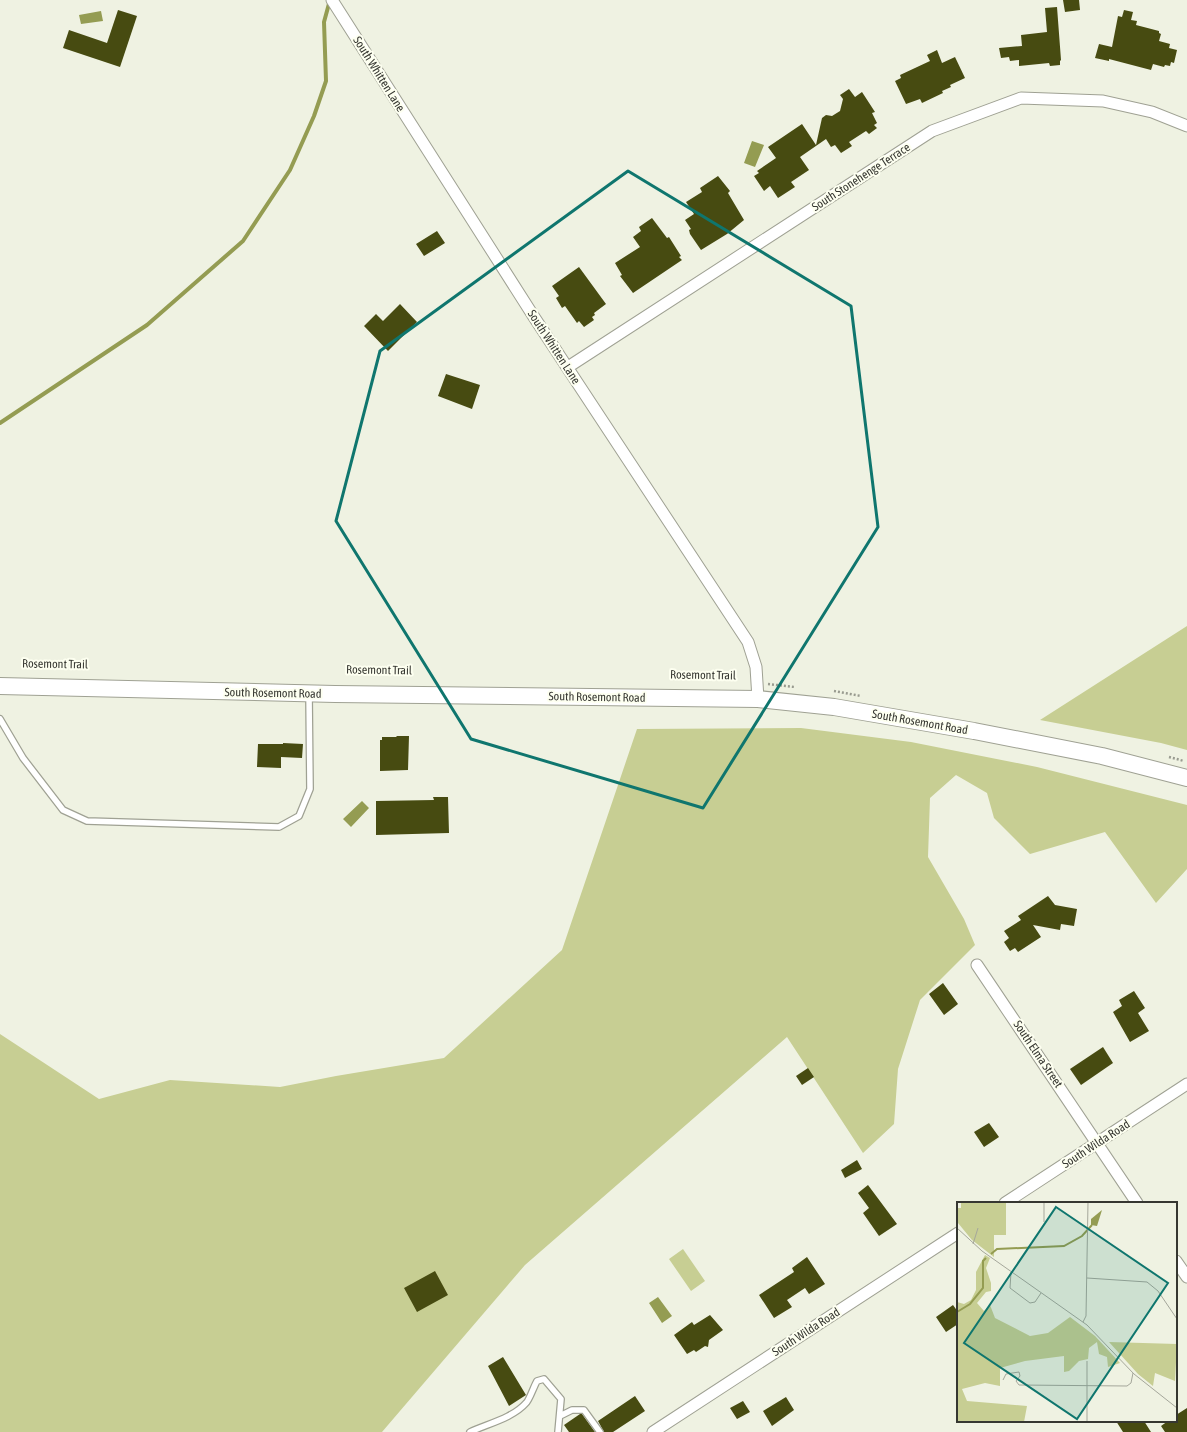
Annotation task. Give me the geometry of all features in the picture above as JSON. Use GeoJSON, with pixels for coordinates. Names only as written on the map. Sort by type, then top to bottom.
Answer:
{"type":"FeatureCollection","features":[{"type":"Feature","properties":{"kind":"main road","name":"South Rosemont Road"},"geometry":{"type":"LineString","coordinates":[[0,686],[309,694],[758,700],[834,707],[974,731],[1102,756],[1187,778]]}},
{"type":"Feature","properties":{"kind":"street","name":"South Whitten Lane"},"geometry":{"type":"LineString","coordinates":[[332,0],[568,368],[748,642],[756,667],[758,700]]}},
{"type":"Feature","properties":{"kind":"street","name":"South Stonehenge Terrace"},"geometry":{"type":"LineString","coordinates":[[568,368],[932,131],[1021,98],[1103,100],[1152,112],[1187,126]]}},
{"type":"Feature","properties":{"kind":"street","name":"South Elma Street"},"geometry":{"type":"LineString","coordinates":[[978,965],[1136,1202]]}},
{"type":"Feature","properties":{"kind":"street","name":"South Wilda Road"},"geometry":{"type":"LineString","coordinates":[[1007,1202],[1187,1084]]}},
{"type":"Feature","properties":{"kind":"street","name":"South Wilda Road"},"geometry":{"type":"LineString","coordinates":[[654,1432],[957,1234]]}},
{"type":"Feature","properties":{"kind":"street"},"geometry":{"type":"LineString","coordinates":[[1177,1262],[1187,1277]]}},
{"type":"Feature","properties":{"kind":"lane"},"geometry":{"type":"LineString","coordinates":[[0,719],[23,758],[63,810],[87,821],[279,827],[299,816],[310,789],[309,694]]}},
{"type":"Feature","properties":{"kind":"lane"},"geometry":{"type":"LineString","coordinates":[[470,1432],[514,1412],[527,1403],[530,1392],[537,1381],[544,1379],[561,1399],[558,1432]]}},
{"type":"Feature","properties":{"kind":"lane"},"geometry":{"type":"LineString","coordinates":[[560,1416],[572,1410],[584,1410],[600,1432]]}},
{"type":"Feature","properties":{"kind":"highlighted area"},"geometry":{"type":"Polygon","coordinates":[[[628,171],[851,306],[878,527],[703,808],[471,739],[336,521],[380,351],[628,171]]]}},
{"type":"Feature","properties":{"kind":"shaded area"},"geometry":{"type":"Polygon","coordinates":[[[101,11],[103,21],[81,24],[79,15],[101,11]]]}},
{"type":"Feature","properties":{"kind":"shaded area"},"geometry":{"type":"Polygon","coordinates":[[[752,141],[764,145],[755,167],[744,163],[752,141]]]}},
{"type":"Feature","properties":{"kind":"shaded area"},"geometry":{"type":"Polygon","coordinates":[[[1187,626],[1187,750],[1161,743],[1040,720],[1187,626]]]}},
{"type":"Feature","properties":{"kind":"shaded area"},"geometry":{"type":"Polygon","coordinates":[[[801,728],[911,742],[1037,767],[1187,805],[1187,869],[1156,903],[1105,832],[1030,854],[994,818],[987,793],[956,775],[930,798],[928,857],[964,919],[975,945],[920,1000],[898,1069],[894,1124],[863,1153],[787,1037],[525,1265],[382,1432],[0,1432],[0,1034],[99,1099],[170,1080],[280,1087],[444,1058],[562,950],[637,729],[801,728]]]}},
{"type":"Feature","properties":{"kind":"shaded area"},"geometry":{"type":"Polygon","coordinates":[[[362,801],[369,808],[351,827],[343,819],[362,801]]]}},
{"type":"Feature","properties":{"kind":"shaded area"},"geometry":{"type":"Polygon","coordinates":[[[683,1249],[705,1281],[691,1291],[669,1259],[683,1249]]]}},
{"type":"Feature","properties":{"kind":"shaded area"},"geometry":{"type":"Polygon","coordinates":[[[658,1297],[672,1316],[662,1323],[649,1303],[658,1297]]]}},
{"type":"Feature","properties":{"kind":"building"},"geometry":{"type":"Polygon","coordinates":[[[1063,0],[1079,0],[1080,10],[1065,12],[1063,0]]]}},
{"type":"Feature","properties":{"kind":"building"},"geometry":{"type":"Polygon","coordinates":[[[1057,7],[1061,60],[1060,65],[1050,66],[1049,63],[1019,66],[1019,60],[1010,61],[1009,57],[1001,58],[999,48],[1022,46],[1021,35],[1047,32],[1045,8],[1057,7]]]}},
{"type":"Feature","properties":{"kind":"building"},"geometry":{"type":"Polygon","coordinates":[[[118,10],[137,16],[120,67],[63,48],[69,30],[107,43],[118,10]]]}},
{"type":"Feature","properties":{"kind":"building"},"geometry":{"type":"Polygon","coordinates":[[[1124,10],[1133,12],[1131,20],[1137,21],[1136,25],[1159,31],[1161,34],[1159,41],[1170,44],[1169,48],[1177,50],[1174,63],[1171,62],[1170,66],[1165,65],[1164,67],[1153,64],[1151,70],[1109,59],[1109,61],[1095,58],[1099,44],[1112,47],[1118,16],[1122,17],[1124,10]]]}},
{"type":"Feature","properties":{"kind":"building"},"geometry":{"type":"Polygon","coordinates":[[[937,50],[942,63],[955,57],[965,78],[950,85],[951,87],[942,91],[943,93],[922,103],[920,99],[906,104],[895,81],[901,78],[900,75],[930,61],[927,55],[937,50]]]}},
{"type":"Feature","properties":{"kind":"building"},"geometry":{"type":"Polygon","coordinates":[[[849,89],[855,97],[862,92],[875,112],[872,113],[877,123],[874,125],[877,128],[869,134],[866,131],[849,142],[852,146],[841,153],[835,145],[831,147],[826,139],[800,157],[809,170],[791,182],[795,187],[778,198],[770,186],[764,191],[754,176],[759,173],[757,171],[776,158],[768,147],[802,124],[816,145],[822,118],[826,115],[832,116],[840,111],[843,99],[840,95],[849,89]]]}},
{"type":"Feature","properties":{"kind":"building"},"geometry":{"type":"Polygon","coordinates":[[[718,176],[730,191],[728,193],[744,220],[727,234],[701,250],[690,234],[689,230],[691,229],[685,220],[694,214],[686,202],[702,192],[700,188],[718,176]]]}},
{"type":"Feature","properties":{"kind":"building"},"geometry":{"type":"Polygon","coordinates":[[[652,218],[667,238],[669,237],[682,260],[633,293],[620,276],[622,275],[615,263],[640,247],[633,237],[641,231],[639,227],[652,218]]]}},
{"type":"Feature","properties":{"kind":"building"},"geometry":{"type":"Polygon","coordinates":[[[437,231],[445,243],[424,256],[416,244],[437,231]]]}},
{"type":"Feature","properties":{"kind":"building"},"geometry":{"type":"Polygon","coordinates":[[[579,267],[606,304],[594,313],[595,315],[592,317],[594,320],[584,327],[579,321],[577,323],[565,306],[562,308],[556,298],[559,296],[552,286],[579,267]]]}},
{"type":"Feature","properties":{"kind":"building"},"geometry":{"type":"Polygon","coordinates":[[[400,304],[417,322],[388,351],[364,326],[376,314],[383,321],[400,304]]]}},
{"type":"Feature","properties":{"kind":"building"},"geometry":{"type":"Polygon","coordinates":[[[446,374],[480,385],[472,409],[438,396],[446,374]]]}},
{"type":"Feature","properties":{"kind":"building"},"geometry":{"type":"Polygon","coordinates":[[[409,736],[408,770],[380,771],[380,740],[382,740],[382,737],[409,736]]]}},
{"type":"Feature","properties":{"kind":"building"},"geometry":{"type":"Polygon","coordinates":[[[258,744],[303,744],[302,758],[281,757],[281,768],[257,767],[258,744]]]}},
{"type":"Feature","properties":{"kind":"building"},"geometry":{"type":"Polygon","coordinates":[[[433,797],[448,797],[449,833],[376,835],[376,801],[434,800],[433,797]]]}},
{"type":"Feature","properties":{"kind":"building"},"geometry":{"type":"Polygon","coordinates":[[[1048,896],[1055,905],[1077,909],[1074,926],[1061,924],[1060,930],[1033,925],[1041,937],[1018,952],[1015,948],[1010,951],[1004,942],[1009,938],[1004,931],[1021,920],[1018,916],[1048,896]]]}},
{"type":"Feature","properties":{"kind":"building"},"geometry":{"type":"Polygon","coordinates":[[[943,983],[958,1004],[944,1015],[929,994],[943,983]]]}},
{"type":"Feature","properties":{"kind":"building"},"geometry":{"type":"Polygon","coordinates":[[[1134,991],[1145,1008],[1138,1013],[1149,1031],[1130,1042],[1113,1012],[1122,1006],[1119,1000],[1134,991]]]}},
{"type":"Feature","properties":{"kind":"building"},"geometry":{"type":"Polygon","coordinates":[[[1103,1047],[1113,1063],[1081,1085],[1070,1069],[1103,1047]]]}},
{"type":"Feature","properties":{"kind":"building"},"geometry":{"type":"Polygon","coordinates":[[[808,1068],[814,1077],[802,1085],[796,1076],[808,1068]]]}},
{"type":"Feature","properties":{"kind":"building"},"geometry":{"type":"Polygon","coordinates":[[[989,1123],[999,1137],[984,1147],[974,1132],[989,1123]]]}},
{"type":"Feature","properties":{"kind":"building"},"geometry":{"type":"Polygon","coordinates":[[[857,1160],[862,1169],[845,1178],[841,1170],[857,1160]]]}},
{"type":"Feature","properties":{"kind":"building"},"geometry":{"type":"Polygon","coordinates":[[[868,1185],[897,1224],[879,1236],[863,1213],[869,1208],[858,1193],[868,1185]]]}},
{"type":"Feature","properties":{"kind":"building"},"geometry":{"type":"Polygon","coordinates":[[[807,1257],[825,1284],[809,1294],[805,1288],[787,1300],[792,1307],[774,1318],[759,1295],[794,1272],[792,1268],[807,1257]]]}},
{"type":"Feature","properties":{"kind":"building"},"geometry":{"type":"Polygon","coordinates":[[[435,1271],[448,1295],[417,1312],[404,1288],[435,1271]]]}},
{"type":"Feature","properties":{"kind":"building"},"geometry":{"type":"Polygon","coordinates":[[[953,1305],[957,1311],[957,1325],[946,1332],[936,1317],[953,1305]]]}},
{"type":"Feature","properties":{"kind":"building"},"geometry":{"type":"Polygon","coordinates":[[[710,1315],[723,1330],[709,1340],[708,1347],[705,1346],[696,1352],[694,1350],[687,1354],[674,1335],[692,1322],[694,1325],[710,1315]]]}},
{"type":"Feature","properties":{"kind":"building"},"geometry":{"type":"Polygon","coordinates":[[[503,1357],[526,1395],[509,1406],[488,1366],[503,1357]]]}},
{"type":"Feature","properties":{"kind":"building"},"geometry":{"type":"Polygon","coordinates":[[[635,1396],[645,1411],[613,1432],[604,1432],[598,1421],[635,1396]]]}},
{"type":"Feature","properties":{"kind":"building"},"geometry":{"type":"Polygon","coordinates":[[[786,1397],[794,1410],[772,1426],[763,1411],[786,1397]]]}},
{"type":"Feature","properties":{"kind":"building"},"geometry":{"type":"Polygon","coordinates":[[[743,1401],[750,1412],[737,1419],[730,1408],[743,1401]]]}},
{"type":"Feature","properties":{"kind":"building"},"geometry":{"type":"Polygon","coordinates":[[[1187,1408],[1187,1432],[1165,1432],[1161,1426],[1167,1422],[1177,1422],[1177,1414],[1187,1408]]]}},
{"type":"Feature","properties":{"kind":"building"},"geometry":{"type":"Polygon","coordinates":[[[582,1414],[595,1432],[569,1432],[564,1425],[582,1414]]]}},
{"type":"Feature","properties":{"kind":"building"},"geometry":{"type":"Polygon","coordinates":[[[1117,1422],[1145,1422],[1151,1432],[1123,1432],[1117,1422]]]}},
{"type":"Feature","properties":{"kind":"waterway"},"geometry":{"type":"LineString","coordinates":[[0,423],[147,325],[243,241],[290,170],[314,116],[326,81],[324,22],[330,0]]}}]}
